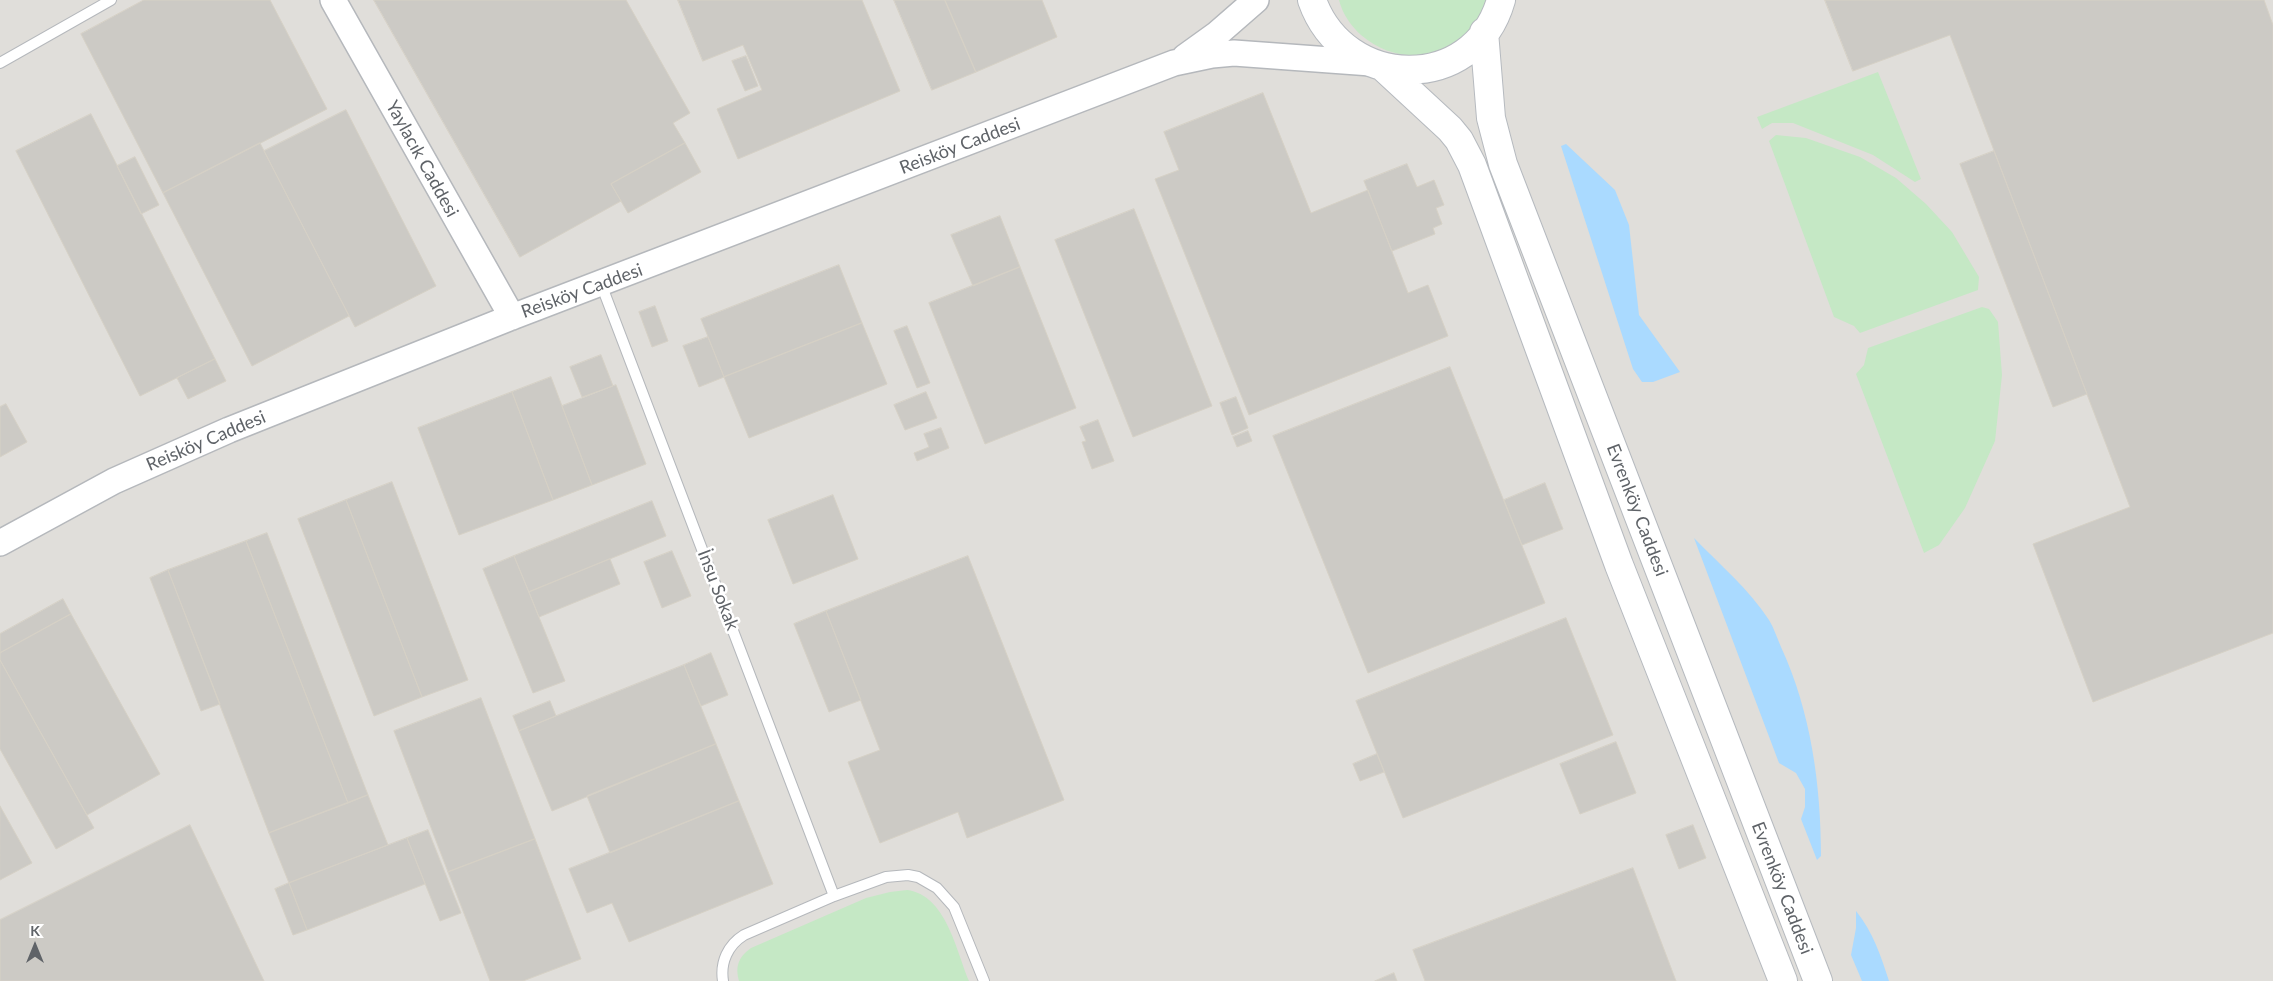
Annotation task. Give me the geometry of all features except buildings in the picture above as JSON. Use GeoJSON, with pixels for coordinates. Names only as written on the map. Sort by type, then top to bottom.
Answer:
{"type":"FeatureCollection","features":[{"type":"Feature","properties":{"kind":"main road"},"geometry":{"type":"LineString","coordinates":[[1312,0],[1318,16],[1336,41],[1348,51],[1377,65],[1405,70],[1435,66],[1462,53],[1492,18]]}},
{"type":"Feature","properties":{"kind":"main road","name":"Evrenköy Caddesi"},"geometry":{"type":"LineString","coordinates":[[1492,18],[1491,118],[1503,164],[1818,981]]}},
{"type":"Feature","properties":{"kind":"main road","name":"Evrenköy Caddesi"},"geometry":{"type":"LineString","coordinates":[[1377,65],[1450,129],[1459,140],[1472,165],[1619,564],[1783,981]]}},
{"type":"Feature","properties":{"kind":"street","name":"Yaylacık Caddesi"},"geometry":{"type":"LineString","coordinates":[[333,0],[512,317]]}},
{"type":"Feature","properties":{"kind":"street","name":"Reisköy Caddesi"},"geometry":{"type":"LineString","coordinates":[[1174,63],[1217,34],[1256,0]]}},
{"type":"Feature","properties":{"kind":"street"},"geometry":{"type":"LineString","coordinates":[[1492,18],[1515,0]]}},
{"type":"Feature","properties":{"kind":"street","name":"Reisköy Caddesi"},"geometry":{"type":"LineString","coordinates":[[0,543],[114,481],[166,456],[512,317],[1174,63],[1212,55],[1259,53],[1377,65]]}},
{"type":"Feature","properties":{"kind":"lane"},"geometry":{"type":"LineString","coordinates":[[0,63],[111,0]]}},
{"type":"Feature","properties":{"kind":"lane","name":"İnsu Sokak"},"geometry":{"type":"LineString","coordinates":[[601,284],[834,896]]}},
{"type":"Feature","properties":{"kind":"lane"},"geometry":{"type":"LineString","coordinates":[[723,981],[724,962],[734,941],[744,935],[834,896],[896,875],[908,874],[928,882],[946,896],[954,908],[984,981]]}},
{"type":"Feature","properties":{"kind":"shaded area"},"geometry":{"type":"Polygon","coordinates":[[[0,0],[2273,0],[2273,981],[0,981],[0,0]]]}},
{"type":"Feature","properties":{"kind":"green space"},"geometry":{"type":"Polygon","coordinates":[[[1339,0],[1488,0],[1479,19],[1467,34],[1452,46],[1434,53],[1416,55],[1397,53],[1378,47],[1361,35],[1347,19],[1339,0]]]}},
{"type":"Feature","properties":{"kind":"green space"},"geometry":{"type":"Polygon","coordinates":[[[1878,72],[1921,179],[1915,182],[1873,155],[1793,123],[1772,123],[1762,129],[1757,117],[1878,72]]]}},
{"type":"Feature","properties":{"kind":"green space"},"geometry":{"type":"Polygon","coordinates":[[[1776,135],[1806,138],[1860,157],[1896,178],[1926,204],[1952,232],[1979,277],[1978,290],[1860,333],[1854,326],[1834,317],[1769,141],[1776,135]]]}},
{"type":"Feature","properties":{"kind":"green space"},"geometry":{"type":"Polygon","coordinates":[[[1982,307],[1989,309],[1998,322],[2002,375],[1995,441],[1965,508],[1939,545],[1924,553],[1856,374],[1864,365],[1868,348],[1982,307]]]}},
{"type":"Feature","properties":{"kind":"green space"},"geometry":{"type":"Polygon","coordinates":[[[907,890],[920,894],[931,902],[940,913],[954,940],[969,981],[739,981],[737,971],[740,959],[751,948],[866,898],[907,890]]]}},
{"type":"Feature","properties":{"kind":"water"},"geometry":{"type":"Polygon","coordinates":[[[1566,144],[1615,190],[1629,225],[1639,315],[1680,372],[1653,382],[1642,382],[1633,369],[1561,146],[1566,144]]]}},
{"type":"Feature","properties":{"kind":"water"},"geometry":{"type":"Polygon","coordinates":[[[1694,538],[1743,588],[1769,620],[1791,672],[1807,723],[1816,776],[1821,829],[1821,856],[1817,860],[1801,819],[1805,807],[1805,789],[1796,773],[1779,763],[1694,538]]]}},
{"type":"Feature","properties":{"kind":"water"},"geometry":{"type":"Polygon","coordinates":[[[1856,911],[1872,936],[1889,981],[1862,981],[1851,955],[1856,928],[1856,911]]]}}]}
